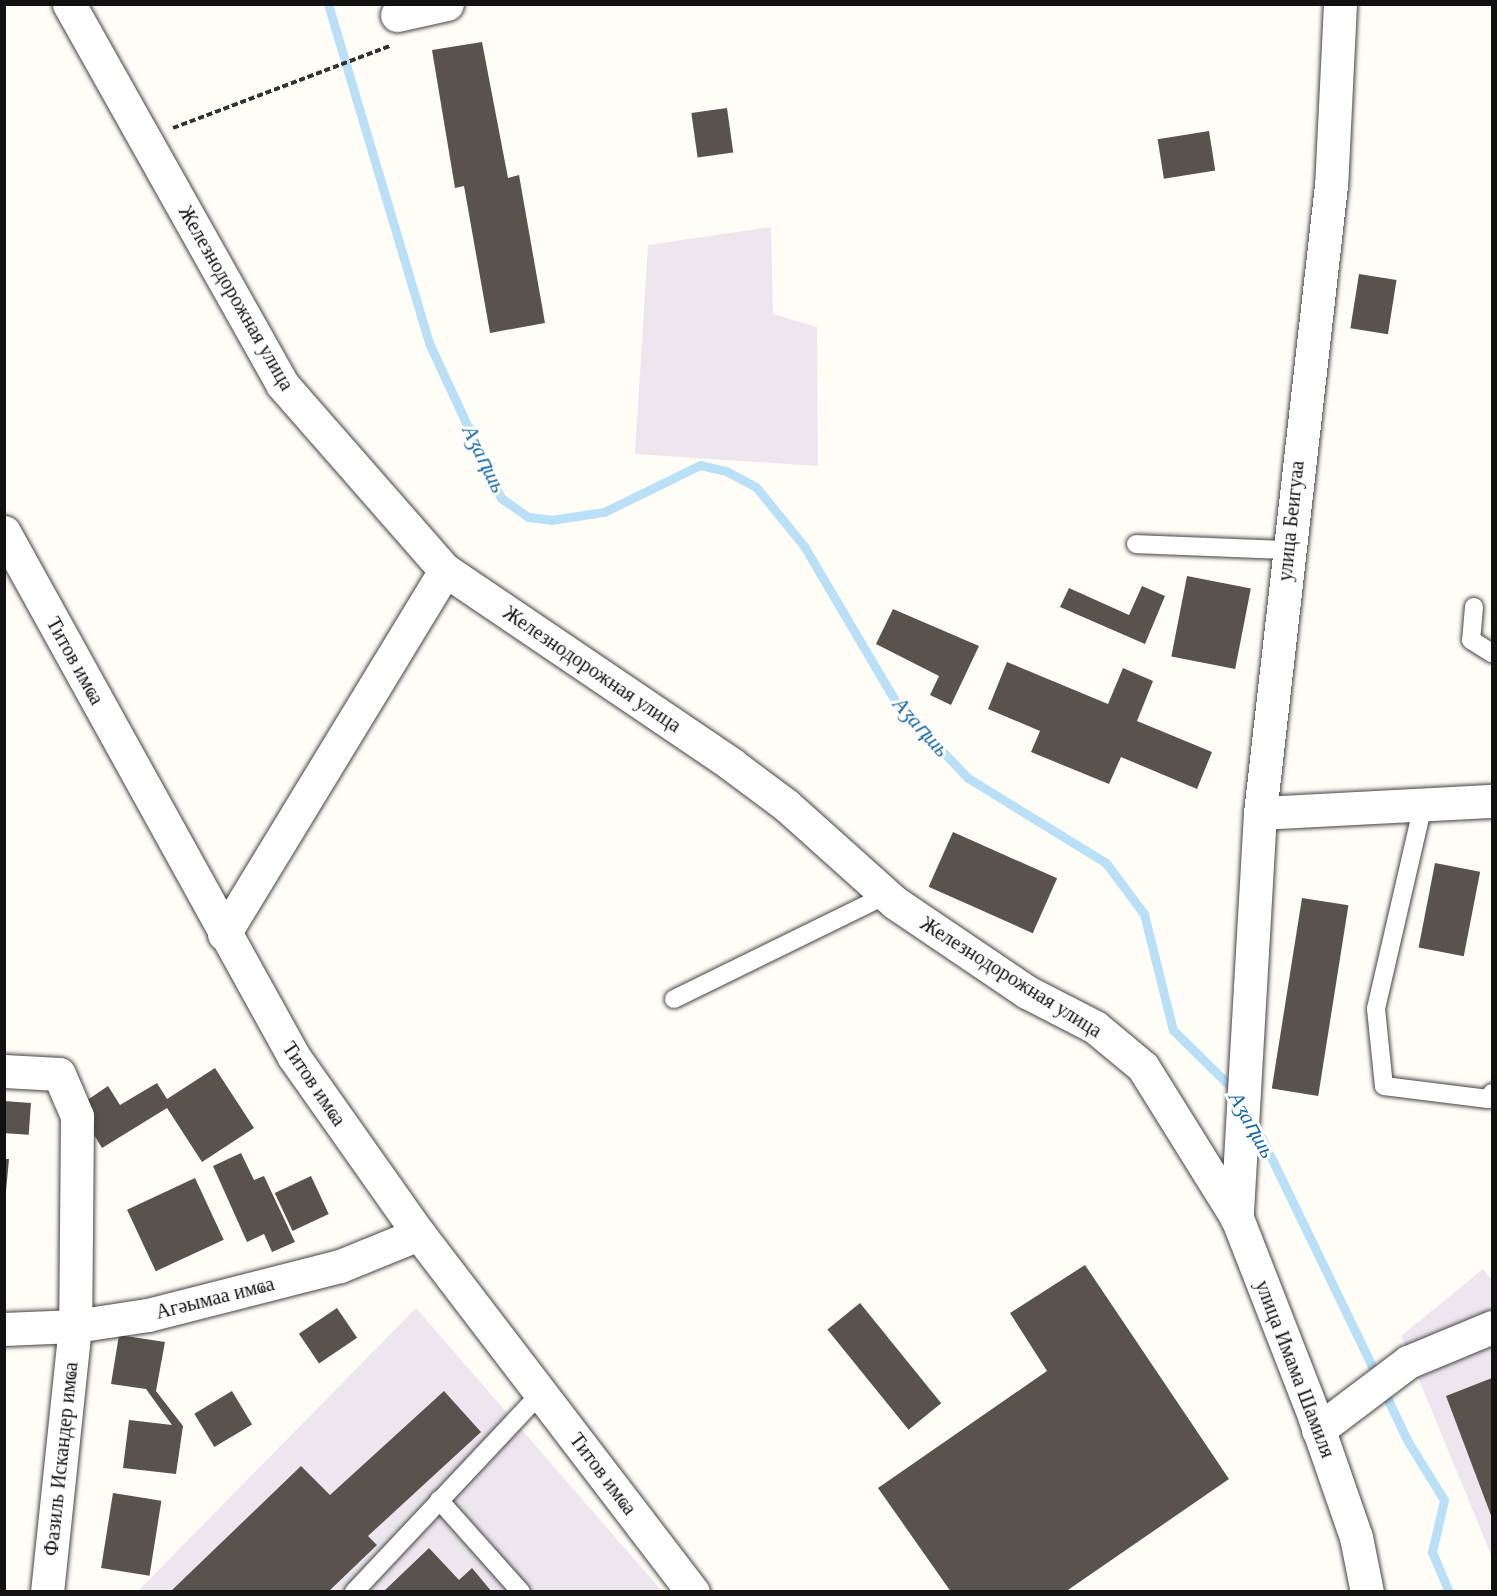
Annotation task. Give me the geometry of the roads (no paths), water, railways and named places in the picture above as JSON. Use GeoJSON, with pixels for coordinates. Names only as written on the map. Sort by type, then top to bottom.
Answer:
{"type":"FeatureCollection","features":[{"type":"Feature","properties":{"kind":"street","name":"Железнодорожная улица"},"geometry":{"type":"LineString","coordinates":[[69,4],[282,384],[445,570],[731,764],[786,805],[886,895],[1027,992],[1095,1027],[1143,1067],[1237,1218]]}},
{"type":"Feature","properties":{"kind":"street"},"geometry":{"type":"LineString","coordinates":[[397,15],[447,4]]}},
{"type":"Feature","properties":{"kind":"street","name":"улица Беигуаа"},"geometry":{"type":"LineString","coordinates":[[1239,1146],[1248,1038],[1260,813],[1331,185],[1340,4]]}},
{"type":"Feature","properties":{"kind":"street","name":"Титов имҩа"},"geometry":{"type":"LineString","coordinates":[[4,532],[224,934],[294,1057],[419,1234],[693,1592]]}},
{"type":"Feature","properties":{"kind":"street"},"geometry":{"type":"LineString","coordinates":[[224,934],[445,570]]}},
{"type":"Feature","properties":{"kind":"street"},"geometry":{"type":"LineString","coordinates":[[1260,813],[1492,801]]}},
{"type":"Feature","properties":{"kind":"street","name":"Фазиль Искандер имҩа"},"geometry":{"type":"LineString","coordinates":[[4,1071],[59,1074],[77,1116],[75,1326],[47,1592]]}},
{"type":"Feature","properties":{"kind":"street","name":"улица Имама Шамиля"},"geometry":{"type":"LineString","coordinates":[[1239,1146],[1237,1218],[1356,1537],[1367,1592]]}},
{"type":"Feature","properties":{"kind":"street","name":"Агәымаа имҩа"},"geometry":{"type":"LineString","coordinates":[[4,1329],[75,1326],[148,1315],[340,1266],[419,1234]]}},
{"type":"Feature","properties":{"kind":"street"},"geometry":{"type":"LineString","coordinates":[[1318,1430],[1344,1407],[1408,1362],[1492,1327]]}},
{"type":"Feature","properties":{"kind":"lane"},"geometry":{"type":"LineString","coordinates":[[1136,544],[1288,550]]}},
{"type":"Feature","properties":{"kind":"lane"},"geometry":{"type":"LineString","coordinates":[[1474,607],[1471,640],[1492,653]]}},
{"type":"Feature","properties":{"kind":"lane"},"geometry":{"type":"LineString","coordinates":[[1423,805],[1376,1009],[1384,1086],[1488,1099],[1492,1093]]}},
{"type":"Feature","properties":{"kind":"lane"},"geometry":{"type":"LineString","coordinates":[[674,999],[886,895]]}},
{"type":"Feature","properties":{"kind":"lane"},"geometry":{"type":"LineString","coordinates":[[354,1592],[541,1394]]}},
{"type":"Feature","properties":{"kind":"lane"},"geometry":{"type":"LineString","coordinates":[[439,1500],[521,1592]]}},
{"type":"Feature","properties":{"kind":"waterway","name":"Аӡаԥшь"},"geometry":{"type":"LineString","coordinates":[[328,4],[429,343],[501,498],[528,517],[551,520],[604,512],[700,465],[726,471],[756,487],[804,546],[897,704],[968,778],[1106,863],[1144,914],[1173,1030],[1236,1092]]}},
{"type":"Feature","properties":{"kind":"waterway","name":"Аӡаԥшь"},"geometry":{"type":"LineString","coordinates":[[1254,1122],[1377,1377]]}},
{"type":"Feature","properties":{"kind":"waterway","name":"Аӡаԥшь"},"geometry":{"type":"LineString","coordinates":[[1383,1389],[1407,1440],[1444,1500],[1432,1552],[1449,1592]]}}]}
